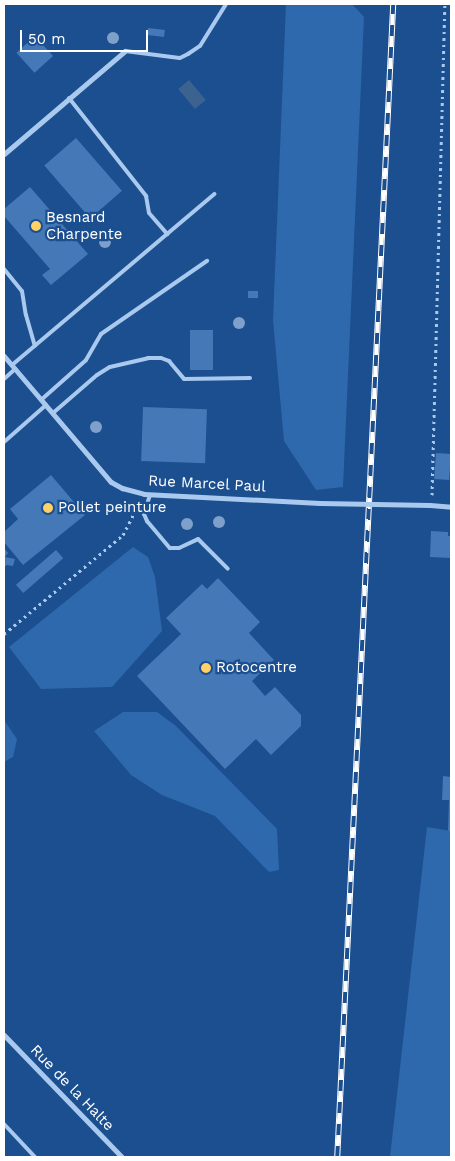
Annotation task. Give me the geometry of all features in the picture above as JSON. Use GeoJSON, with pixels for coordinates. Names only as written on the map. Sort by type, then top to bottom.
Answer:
{"type":"FeatureCollection","features":[{"type":"Feature","properties":{"kind":"street"},"geometry":{"type":"LineString","coordinates":[[4,154],[125,51]]}},
{"type":"Feature","properties":{"kind":"street","name":"Rue Marcel Paul"},"geometry":{"type":"LineString","coordinates":[[4,356],[111,482],[122,488],[147,495],[451,507]]}},
{"type":"Feature","properties":{"kind":"street","name":"Rue de la Halte"},"geometry":{"type":"LineString","coordinates":[[4,1035],[122,1157]]}},
{"type":"Feature","properties":{"kind":"lane"},"geometry":{"type":"LineString","coordinates":[[125,51],[180,58],[200,46],[226,4]]}},
{"type":"Feature","properties":{"kind":"lane"},"geometry":{"type":"LineString","coordinates":[[69,98],[146,196],[149,213],[168,234]]}},
{"type":"Feature","properties":{"kind":"lane"},"geometry":{"type":"LineString","coordinates":[[4,378],[35,346],[214,194]]}},
{"type":"Feature","properties":{"kind":"lane"},"geometry":{"type":"LineString","coordinates":[[41,400],[86,360],[101,334],[207,260]]}},
{"type":"Feature","properties":{"kind":"lane"},"geometry":{"type":"LineString","coordinates":[[4,269],[22,290],[26,315],[35,346]]}},
{"type":"Feature","properties":{"kind":"lane"},"geometry":{"type":"LineString","coordinates":[[53,413],[97,375],[110,368],[148,358],[161,358],[169,361],[184,379],[250,378]]}},
{"type":"Feature","properties":{"kind":"lane"},"geometry":{"type":"LineString","coordinates":[[4,442],[46,405]]}},
{"type":"Feature","properties":{"kind":"lane"},"geometry":{"type":"LineString","coordinates":[[147,495],[144,514],[147,521],[170,548],[180,548],[198,539],[228,568]]}},
{"type":"Feature","properties":{"kind":"lane"},"geometry":{"type":"LineString","coordinates":[[4,1124],[35,1157]]}},
{"type":"Feature","properties":{"kind":"path"},"geometry":{"type":"LineString","coordinates":[[431,505],[445,4]]}},
{"type":"Feature","properties":{"kind":"path"},"geometry":{"type":"LineString","coordinates":[[4,634],[123,535],[147,495]]}},
{"type":"Feature","properties":{"kind":"shaded area"},"geometry":{"type":"Polygon","coordinates":[[[286,4],[352,4],[364,17],[343,487],[316,490],[284,441],[273,320],[286,4]]]}},
{"type":"Feature","properties":{"kind":"shaded area"},"geometry":{"type":"Polygon","coordinates":[[[189,80],[206,100],[195,109],[178,89],[189,80]]]}},
{"type":"Feature","properties":{"kind":"shaded area"},"geometry":{"type":"Polygon","coordinates":[[[133,547],[148,557],[155,577],[162,631],[112,687],[41,689],[9,647],[133,547]]]}},
{"type":"Feature","properties":{"kind":"shaded area"},"geometry":{"type":"Polygon","coordinates":[[[123,712],[157,712],[176,726],[277,829],[279,870],[269,872],[215,816],[162,795],[131,775],[94,731],[123,712]]]}},
{"type":"Feature","properties":{"kind":"shaded area"},"geometry":{"type":"Polygon","coordinates":[[[4,720],[17,739],[13,757],[4,762],[4,720]]]}},
{"type":"Feature","properties":{"kind":"shaded area"},"geometry":{"type":"Polygon","coordinates":[[[427,827],[451,831],[451,1157],[390,1157],[427,827]]]}},
{"type":"Feature","properties":{"kind":"building"},"geometry":{"type":"Polygon","coordinates":[[[148,28],[165,30],[164,37],[147,35],[148,28]]]}},
{"type":"Feature","properties":{"kind":"building"},"geometry":{"type":"Polygon","coordinates":[[[35,36],[53,56],[34,73],[16,53],[35,36]]]}},
{"type":"Feature","properties":{"kind":"building"},"geometry":{"type":"Polygon","coordinates":[[[76,138],[122,191],[90,218],[44,166],[76,138]]]}},
{"type":"Feature","properties":{"kind":"building"},"geometry":{"type":"Polygon","coordinates":[[[30,187],[88,254],[51,285],[42,275],[50,269],[4,216],[4,209],[30,187]]]}},
{"type":"Feature","properties":{"kind":"building"},"geometry":{"type":"Polygon","coordinates":[[[248,291],[258,291],[258,298],[248,298],[248,291]]]}},
{"type":"Feature","properties":{"kind":"building"},"geometry":{"type":"Polygon","coordinates":[[[190,330],[213,330],[213,370],[190,370],[190,330]]]}},
{"type":"Feature","properties":{"kind":"building"},"geometry":{"type":"Polygon","coordinates":[[[143,407],[207,409],[205,463],[141,461],[143,407]]]}},
{"type":"Feature","properties":{"kind":"building"},"geometry":{"type":"Polygon","coordinates":[[[436,453],[451,454],[449,480],[434,479],[436,453]]]}},
{"type":"Feature","properties":{"kind":"building"},"geometry":{"type":"Polygon","coordinates":[[[51,475],[85,515],[23,565],[4,542],[4,532],[18,519],[10,509],[51,475]]]}},
{"type":"Feature","properties":{"kind":"building"},"geometry":{"type":"Polygon","coordinates":[[[431,531],[448,532],[448,536],[451,536],[451,558],[430,557],[431,531]]]}},
{"type":"Feature","properties":{"kind":"building"},"geometry":{"type":"Polygon","coordinates":[[[4,548],[8,553],[5,557],[15,559],[13,566],[7,565],[4,567],[4,548]]]}},
{"type":"Feature","properties":{"kind":"building"},"geometry":{"type":"Polygon","coordinates":[[[56,550],[63,558],[23,593],[16,585],[56,550]]]}},
{"type":"Feature","properties":{"kind":"building","name":"Rotocentre"},"geometry":{"type":"Polygon","coordinates":[[[218,578],[260,622],[249,633],[274,660],[252,681],[265,696],[275,687],[301,715],[301,726],[271,755],[256,739],[225,769],[137,676],[181,634],[166,618],[202,584],[207,589],[218,578]]]}},
{"type":"Feature","properties":{"kind":"building"},"geometry":{"type":"Polygon","coordinates":[[[443,776],[451,777],[451,834],[448,830],[449,800],[442,800],[443,776]]]}},
{"type":"Feature","properties":{"kind":"railway"},"geometry":{"type":"LineString","coordinates":[[337,1157],[393,4]]}},
{"type":"Feature","properties":{"kind":"place","name":"Besnard Charpente"},"geometry":{"type":"Point","coordinates":[36,226]}},
{"type":"Feature","properties":{"kind":"place","name":"Pollet peinture"},"geometry":{"type":"Point","coordinates":[48,508]}},
{"type":"Feature","properties":{"kind":"place","name":"Rotocentre"},"geometry":{"type":"Point","coordinates":[206,668]}}]}
